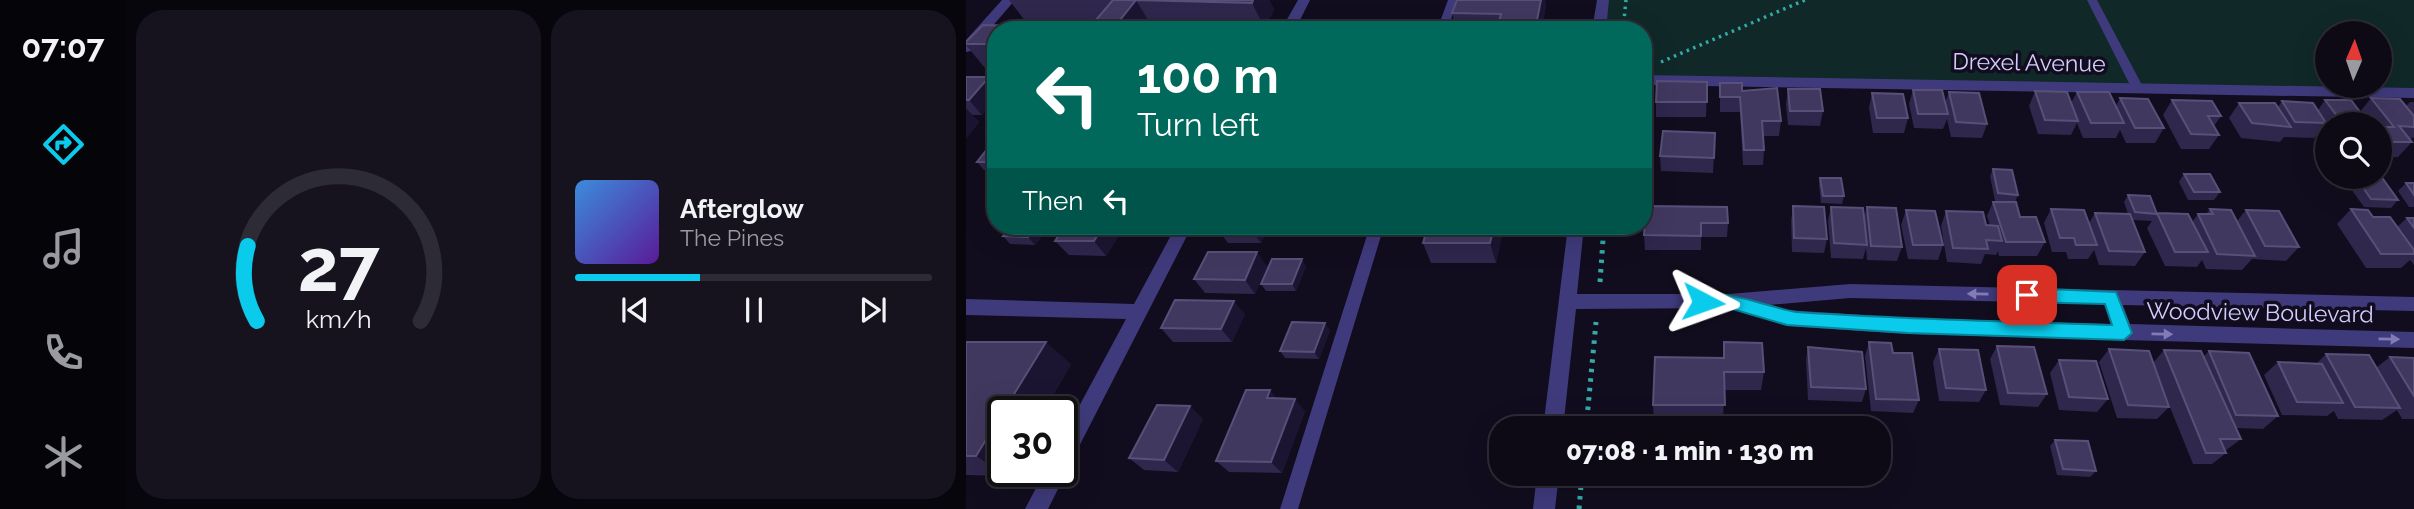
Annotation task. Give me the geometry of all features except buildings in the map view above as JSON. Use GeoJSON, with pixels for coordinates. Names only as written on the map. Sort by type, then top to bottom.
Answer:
{"type":"FeatureCollection","features":[{"type":"Feature","properties":{"kind":"street"},"geometry":{"type":"LineString","coordinates":[[989,21],[1009,0]]}},
{"type":"Feature","properties":{"kind":"street"},"geometry":{"type":"LineString","coordinates":[[1293,21],[1304,0]]}},
{"type":"Feature","properties":{"kind":"street"},"geometry":{"type":"LineString","coordinates":[[1600,21],[1603,0]]}},
{"type":"Feature","properties":{"kind":"street"},"geometry":{"type":"LineString","coordinates":[[968,44],[987,24]]}},
{"type":"Feature","properties":{"kind":"street","name":"Drexel Avenue"},"geometry":{"type":"LineString","coordinates":[[1652,73],[2414,93]]}},
{"type":"Feature","properties":{"kind":"street"},"geometry":{"type":"LineString","coordinates":[[1078,428],[1179,235]]}},
{"type":"Feature","properties":{"kind":"street"},"geometry":{"type":"LineString","coordinates":[[1554,416],[1575,235]]}},
{"type":"Feature","properties":{"kind":"street","name":"Woodview Boulevard"},"geometry":{"type":"LineString","coordinates":[[1566,302],[1729,301],[1788,294],[1850,291],[2414,304]]}},
{"type":"Feature","properties":{"kind":"street"},"geometry":{"type":"LineString","coordinates":[[2110,297],[2124,333]]}},
{"type":"Feature","properties":{"kind":"street","name":"Woodview Boulevard"},"geometry":{"type":"LineString","coordinates":[[1729,301],[1787,318],[1908,326],[2414,340]]}},
{"type":"Feature","properties":{"kind":"street"},"geometry":{"type":"LineString","coordinates":[[966,307],[1139,312]]}},
{"type":"Feature","properties":{"kind":"street"},"geometry":{"type":"LineString","coordinates":[[1544,509],[1547,486]]}},
{"type":"Feature","properties":{"kind":"street"},"geometry":{"type":"LineString","coordinates":[[1036,509],[1048,487]]}},
{"type":"Feature","properties":{"kind":"lane"},"geometry":{"type":"LineString","coordinates":[[1445,21],[1453,0]]}},
{"type":"Feature","properties":{"kind":"lane"},"geometry":{"type":"LineString","coordinates":[[2092,0],[2137,87]]}},
{"type":"Feature","properties":{"kind":"lane"},"geometry":{"type":"LineString","coordinates":[[1289,509],[1374,235]]}},
{"type":"Feature","properties":{"kind":"path"},"geometry":{"type":"LineString","coordinates":[[1624,21],[1626,0]]}},
{"type":"Feature","properties":{"kind":"path"},"geometry":{"type":"LineString","coordinates":[[1652,70],[1805,0]]}},
{"type":"Feature","properties":{"kind":"path"},"geometry":{"type":"LineString","coordinates":[[1587,416],[1603,235]]}},
{"type":"Feature","properties":{"kind":"path"},"geometry":{"type":"LineString","coordinates":[[1580,509],[1581,486]]}},
{"type":"Feature","properties":{"kind":"green space"},"geometry":{"type":"Polygon","coordinates":[[[1603,0],[2414,0],[2414,93],[2392,93],[2392,21],[2315,21],[2315,91],[1652,80],[1652,21],[1600,21],[1603,0]]]}},
{"type":"Feature","properties":{"kind":"route"},"geometry":{"type":"LineString","coordinates":[[1703,302],[1729,301],[1787,318],[1908,326],[2124,333],[2110,297],[2027,295]]}}]}
